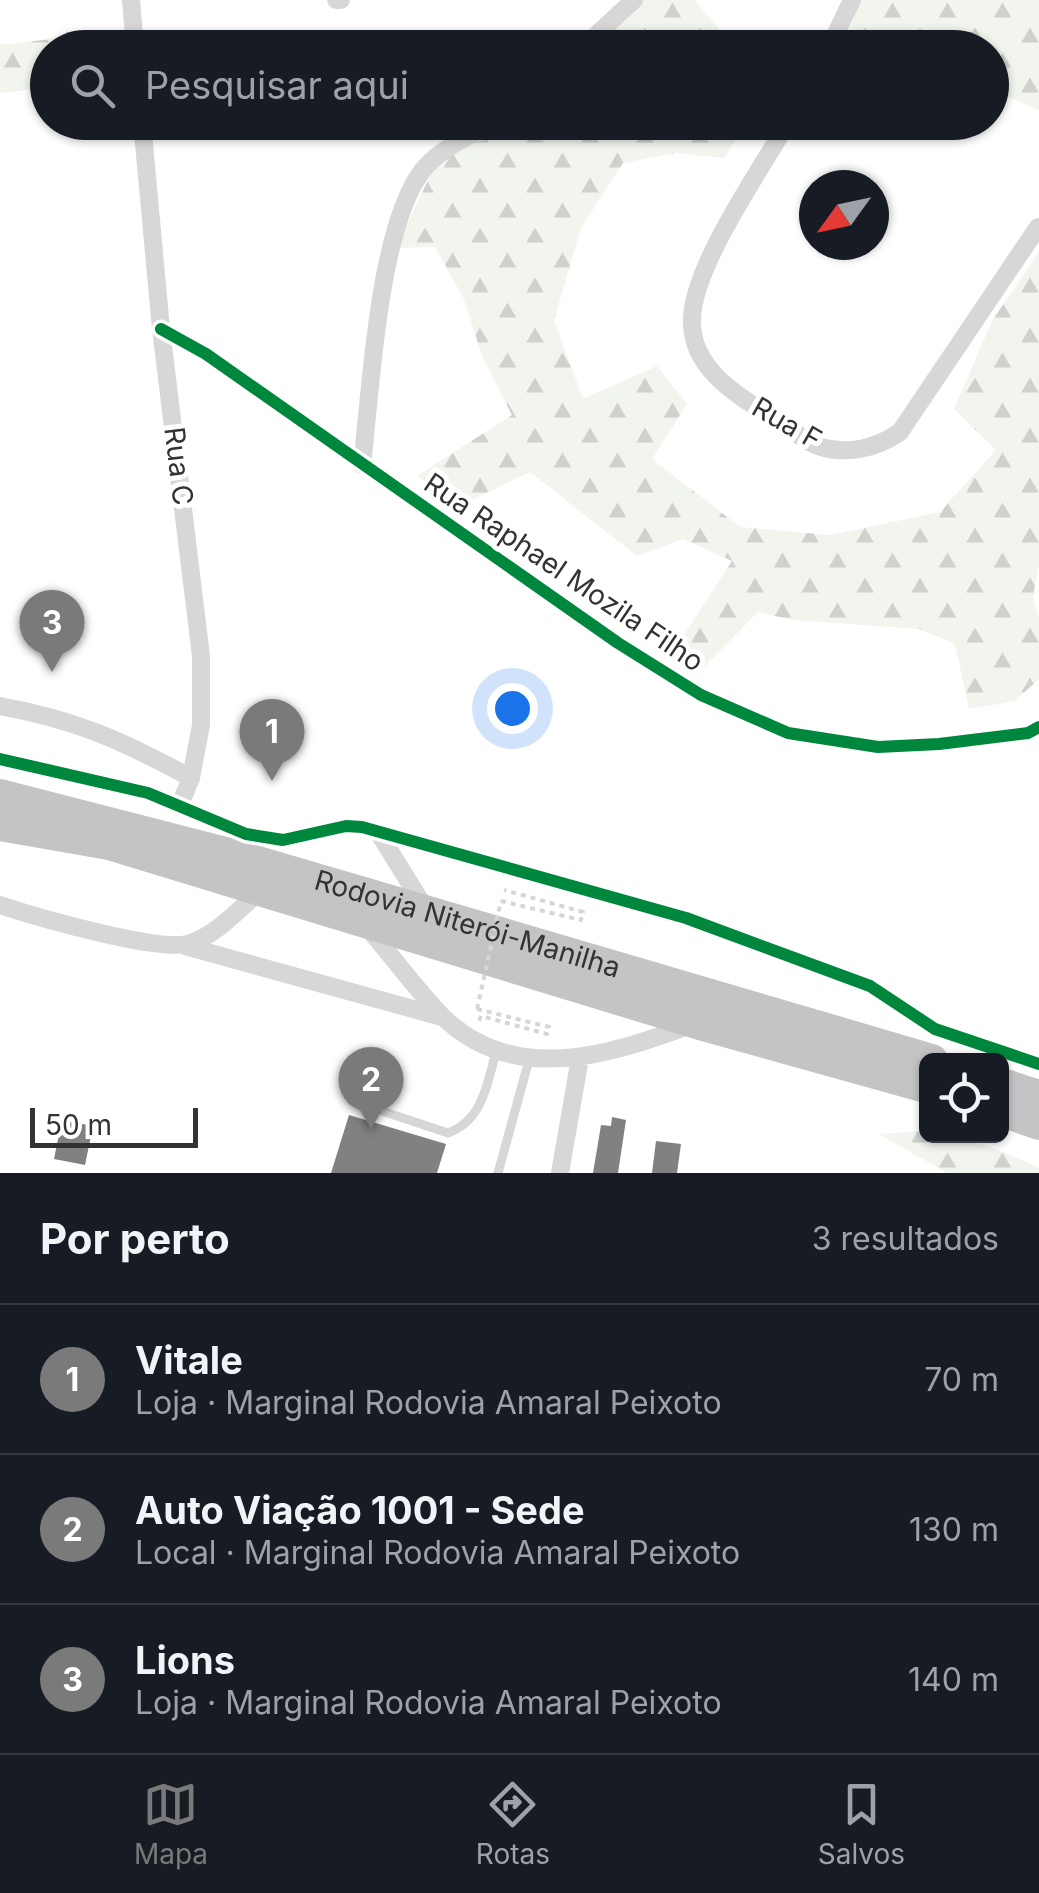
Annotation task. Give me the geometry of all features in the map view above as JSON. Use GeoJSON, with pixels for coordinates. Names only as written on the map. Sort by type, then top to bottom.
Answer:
{"type":"FeatureCollection","features":[{"type":"Feature","properties":{"kind":"highway","name":"Rodovia Niterói-Manilha"},"geometry":{"type":"LineString","coordinates":[[3,799],[244,845],[428,912],[919,1056]]}},
{"type":"Feature","properties":{"kind":"highway","name":"Rodovia Niterói-Manilha"},"geometry":{"type":"LineString","coordinates":[[3,799],[109,844],[697,1022],[919,1057]]}},
{"type":"Feature","properties":{"kind":"highway"},"geometry":{"type":"LineString","coordinates":[[1009,1086],[1039,1096]]}},
{"type":"Feature","properties":{"kind":"highway"},"geometry":{"type":"LineString","coordinates":[[1009,1113],[1039,1124]]}},
{"type":"Feature","properties":{"kind":"street"},"geometry":{"type":"LineString","coordinates":[[131,0],[134,30]]}},
{"type":"Feature","properties":{"kind":"street"},"geometry":{"type":"LineString","coordinates":[[602,30],[634,0]]}},
{"type":"Feature","properties":{"kind":"street"},"geometry":{"type":"LineString","coordinates":[[838,30],[852,0]]}},
{"type":"Feature","properties":{"kind":"street","name":"Rua C"},"geometry":{"type":"LineString","coordinates":[[144,140],[161,329],[200,656],[202,725],[192,778],[179,807]]}},
{"type":"Feature","properties":{"kind":"street"},"geometry":{"type":"LineString","coordinates":[[362,465],[394,232],[411,187],[425,166],[465,140]]}},
{"type":"Feature","properties":{"kind":"street","name":"Rua F"},"geometry":{"type":"LineString","coordinates":[[778,140],[706,266],[694,297],[692,324],[697,350],[719,379],[818,446],[859,450],[887,441],[900,432],[1038,227]]}},
{"type":"Feature","properties":{"kind":"street","name":"Rua Raphael Mozila Filho"},"geometry":{"type":"LineString","coordinates":[[161,329],[206,354],[618,643],[701,695],[788,733],[878,746],[957,742],[1028,733],[1039,727]]}},
{"type":"Feature","properties":{"kind":"street"},"geometry":{"type":"LineString","coordinates":[[0,706],[50,714],[100,732],[192,778]]}},
{"type":"Feature","properties":{"kind":"street"},"geometry":{"type":"LineString","coordinates":[[0,759],[148,793],[244,845],[346,826],[510,867],[686,918],[870,986],[925,1053]]}},
{"type":"Feature","properties":{"kind":"street"},"geometry":{"type":"LineString","coordinates":[[378,832],[428,912]]}},
{"type":"Feature","properties":{"kind":"street"},"geometry":{"type":"LineString","coordinates":[[186,946],[207,936],[259,892]]}},
{"type":"Feature","properties":{"kind":"street"},"geometry":{"type":"LineString","coordinates":[[0,906],[116,936],[186,946],[443,1017]]}},
{"type":"Feature","properties":{"kind":"street"},"geometry":{"type":"LineString","coordinates":[[364,923],[443,1017],[496,1052],[529,1060],[580,1058],[632,1046],[697,1022]]}},
{"type":"Feature","properties":{"kind":"street"},"geometry":{"type":"LineString","coordinates":[[560,1173],[580,1058]]}},
{"type":"Feature","properties":{"kind":"street"},"geometry":{"type":"LineString","coordinates":[[1009,1063],[1039,1064]]}},
{"type":"Feature","properties":{"kind":"lane"},"geometry":{"type":"LineString","coordinates":[[352,1101],[448,1133],[472,1118],[484,1097],[496,1052]]}},
{"type":"Feature","properties":{"kind":"lane"},"geometry":{"type":"LineString","coordinates":[[498,1173],[529,1060]]}},
{"type":"Feature","properties":{"kind":"path"},"geometry":{"type":"LineString","coordinates":[[474,1040],[480,1016],[547,1034],[549,1027],[477,1008],[501,900],[581,920],[583,912],[503,892],[510,867]]}},
{"type":"Feature","properties":{"kind":"green space"},"geometry":{"type":"Polygon","coordinates":[[[640,0],[694,0],[720,30],[608,30],[640,0]]]}},
{"type":"Feature","properties":{"kind":"green space"},"geometry":{"type":"Polygon","coordinates":[[[861,0],[1039,0],[1039,110],[1009,97],[1009,30],[849,30],[861,0]]]}},
{"type":"Feature","properties":{"kind":"green space"},"geometry":{"type":"Polygon","coordinates":[[[30,42],[30,90],[0,93],[0,45],[30,42]]]}},
{"type":"Feature","properties":{"kind":"green space"},"geometry":{"type":"Polygon","coordinates":[[[735,140],[724,158],[676,153],[623,163],[581,228],[554,320],[583,399],[657,366],[687,404],[652,459],[740,527],[830,535],[940,512],[996,450],[954,409],[992,321],[1039,252],[1039,564],[1033,597],[1039,618],[1039,679],[1015,701],[969,709],[955,644],[919,629],[793,620],[758,612],[699,672],[684,635],[732,561],[683,539],[637,556],[530,472],[464,504],[417,476],[512,415],[482,356],[464,299],[435,247],[396,248],[437,161],[477,141],[735,140]]]}},
{"type":"Feature","properties":{"kind":"green space"},"geometry":{"type":"Polygon","coordinates":[[[919,1131],[919,1143],[976,1143],[1039,1168],[1039,1173],[947,1173],[879,1134],[919,1131]]]}},
{"type":"Feature","properties":{"kind":"building"},"geometry":{"type":"Polygon","coordinates":[[[349,1115],[446,1144],[437,1173],[331,1173],[349,1115]]]}},
{"type":"Feature","properties":{"kind":"building"},"geometry":{"type":"Polygon","coordinates":[[[612,1117],[626,1120],[618,1173],[593,1173],[601,1125],[611,1126],[612,1117]]]}},
{"type":"Feature","properties":{"kind":"building"},"geometry":{"type":"Polygon","coordinates":[[[62,1120],[93,1126],[85,1165],[54,1159],[62,1120]]]}},
{"type":"Feature","properties":{"kind":"building"},"geometry":{"type":"Polygon","coordinates":[[[656,1141],[681,1144],[677,1173],[652,1173],[656,1141]]]}},
{"type":"Feature","properties":{"kind":"cycle path"},"geometry":{"type":"LineString","coordinates":[[161,329],[206,354],[618,643],[701,695],[788,733],[878,747],[1028,733],[1039,727]]}},
{"type":"Feature","properties":{"kind":"cycle path"},"geometry":{"type":"LineString","coordinates":[[0,759],[148,793],[246,834],[283,840],[346,826],[362,827],[686,918],[870,986],[935,1029],[1039,1064]]}},
{"type":"Feature","properties":{"kind":"place","name":"Lions"},"geometry":{"type":"Point","coordinates":[52,672]}},
{"type":"Feature","properties":{"kind":"place","name":"Vitale"},"geometry":{"type":"Point","coordinates":[272,781]}},
{"type":"Feature","properties":{"kind":"place","name":"Auto Viação 1001 - Sede"},"geometry":{"type":"Point","coordinates":[371,1129]}}]}
